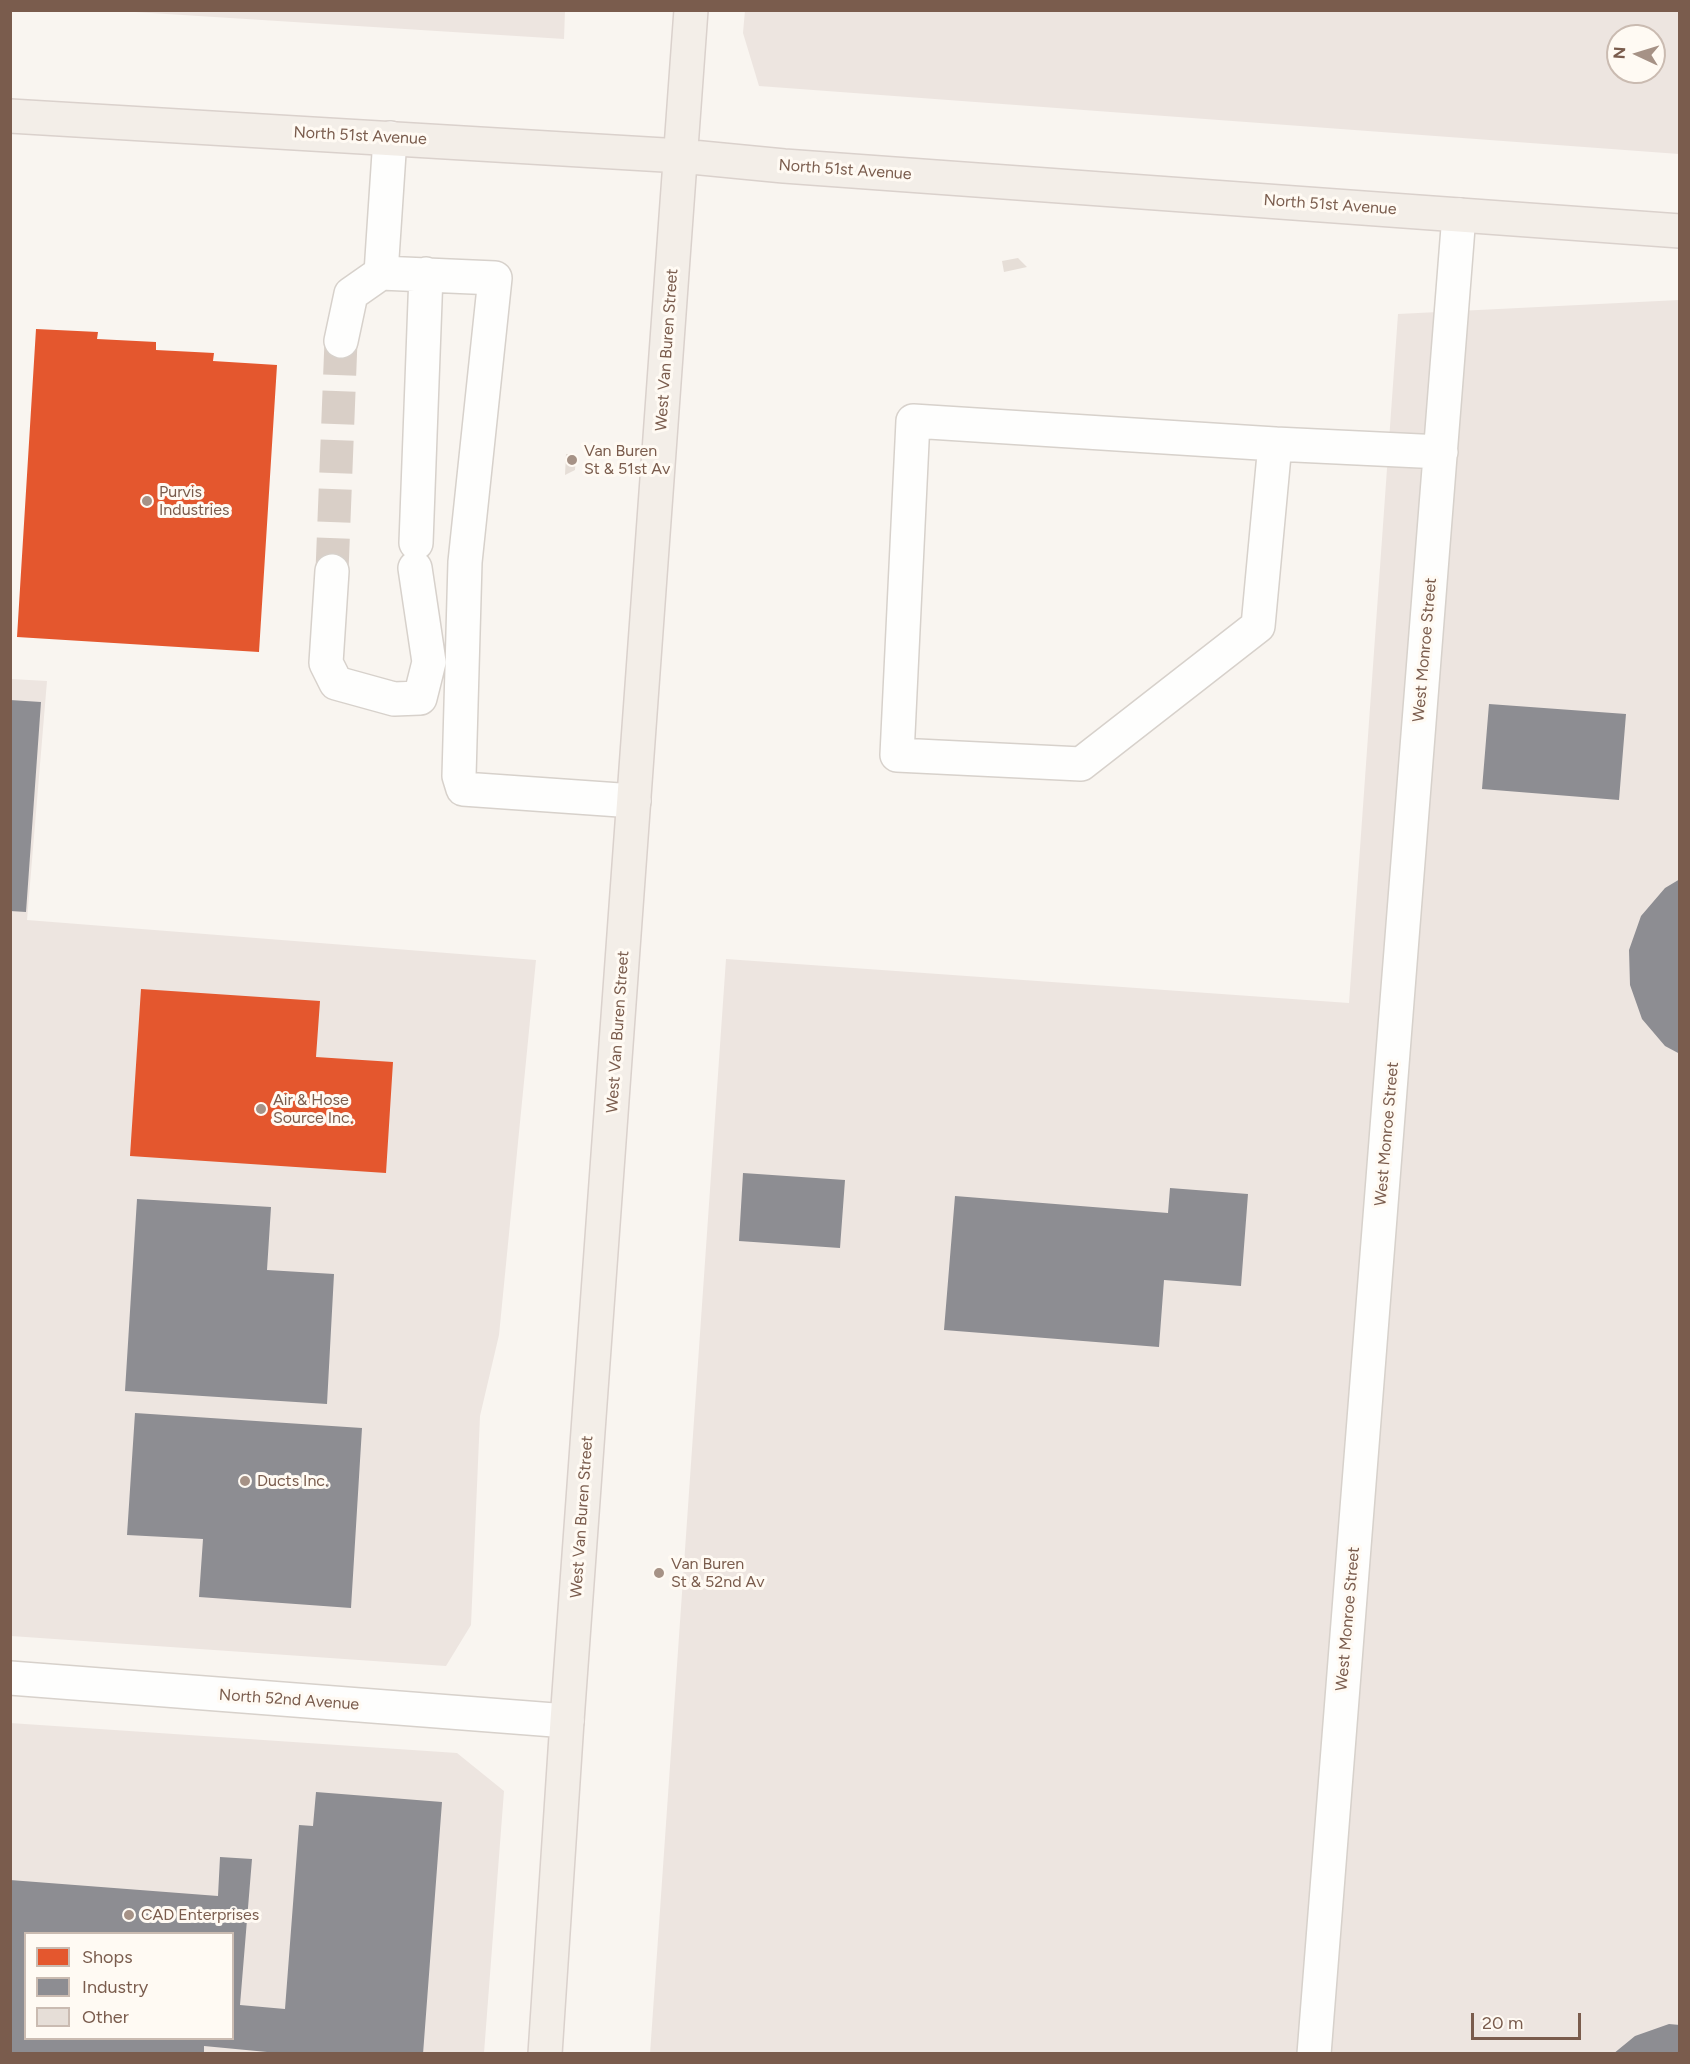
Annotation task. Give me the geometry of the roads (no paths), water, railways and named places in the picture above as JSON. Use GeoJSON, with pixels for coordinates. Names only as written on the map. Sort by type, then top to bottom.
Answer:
{"type":"FeatureCollection","features":[{"type":"Feature","properties":{"kind":"main road","name":"West Van Buren Street"},"geometry":{"type":"LineString","coordinates":[[545,2054],[691,10]]}},
{"type":"Feature","properties":{"kind":"main road","name":"North 51st Avenue"},"geometry":{"type":"LineString","coordinates":[[10,116],[681,156],[784,166],[1680,231]]}},
{"type":"Feature","properties":{"kind":"street"},"geometry":{"type":"LineString","coordinates":[[381,273],[390,138]]}},
{"type":"Feature","properties":{"kind":"street","name":"West Monroe Street"},"geometry":{"type":"LineString","coordinates":[[1314,2054],[1459,214]]}},
{"type":"Feature","properties":{"kind":"street"},"geometry":{"type":"LineString","coordinates":[[342,341],[351,294],[381,273],[495,278],[465,562],[459,776],[463,789],[634,801]]}},
{"type":"Feature","properties":{"kind":"street"},"geometry":{"type":"LineString","coordinates":[[332,571],[326,663],[336,683],[394,699],[420,698],[429,662],[415,555],[426,274]]}},
{"type":"Feature","properties":{"kind":"street"},"geometry":{"type":"LineString","coordinates":[[1275,444],[1258,626],[1081,764],[897,755],[913,421],[1441,452]]}},
{"type":"Feature","properties":{"kind":"street","name":"North 52nd Avenue"},"geometry":{"type":"LineString","coordinates":[[10,1678],[567,1721]]}},
{"type":"Feature","properties":{"kind":"tunnel"},"geometry":{"type":"LineString","coordinates":[[332,571],[341,341]]}},
{"type":"Feature","properties":{"kind":"place","name":"Van Buren St & 51st Av"},"geometry":{"type":"Point","coordinates":[572,460]}},
{"type":"Feature","properties":{"kind":"place","name":"Purvis Industries"},"geometry":{"type":"Point","coordinates":[147,501]}},
{"type":"Feature","properties":{"kind":"place","name":"Air & Hose Source Inc."},"geometry":{"type":"Point","coordinates":[261,1109]}},
{"type":"Feature","properties":{"kind":"place","name":"Ducts Inc."},"geometry":{"type":"Point","coordinates":[245,1481]}},
{"type":"Feature","properties":{"kind":"place","name":"Van Buren St & 52nd Av"},"geometry":{"type":"Point","coordinates":[659,1573]}},
{"type":"Feature","properties":{"kind":"place","name":"CAD Enterprises"},"geometry":{"type":"Point","coordinates":[129,1915]}}]}
